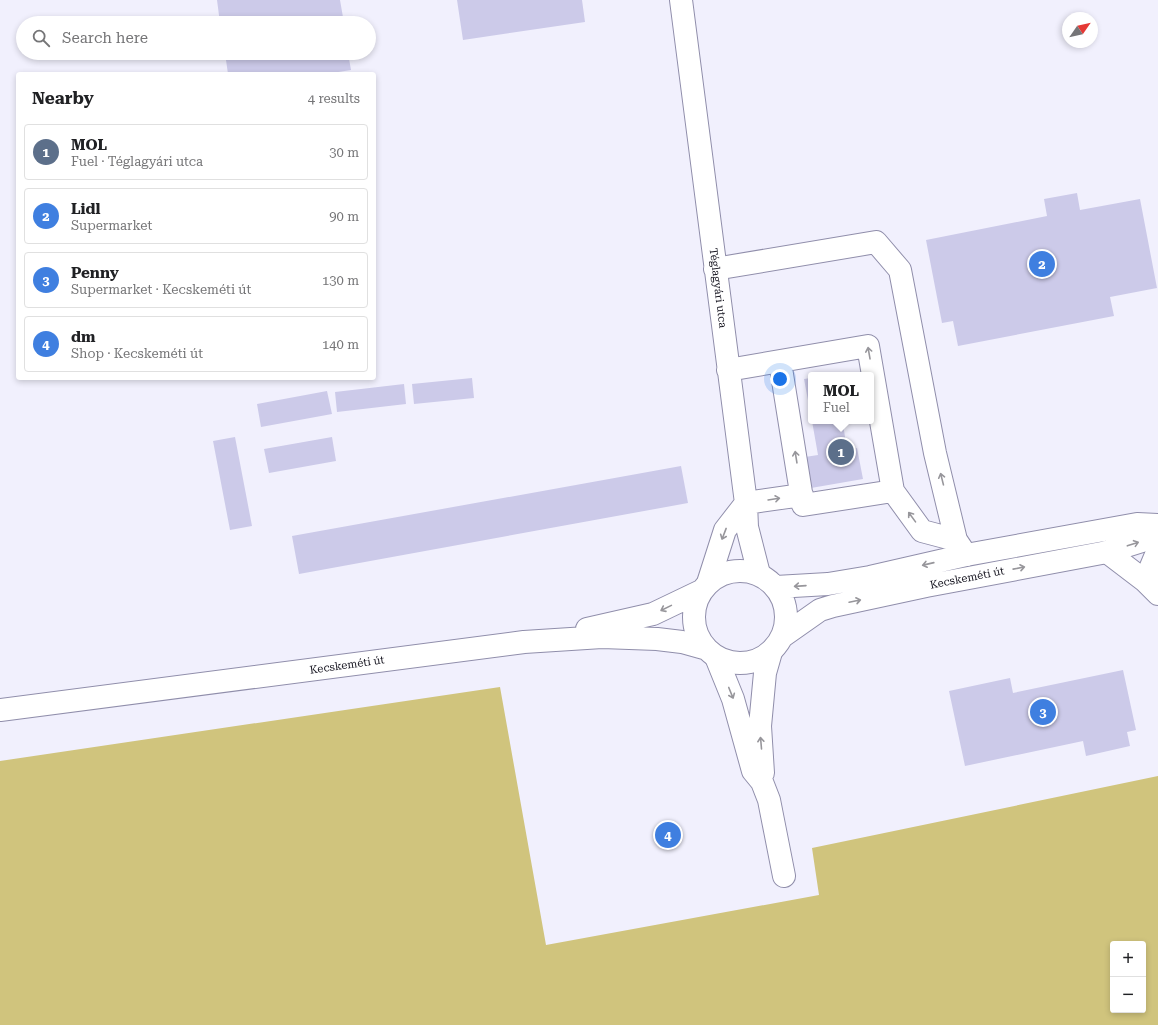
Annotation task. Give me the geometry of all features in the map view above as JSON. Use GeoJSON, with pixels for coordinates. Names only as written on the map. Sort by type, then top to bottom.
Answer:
{"type":"FeatureCollection","features":[{"type":"Feature","properties":{"kind":"main road","name":"Téglagyári utca"},"geometry":{"type":"LineString","coordinates":[[680,0],[746,503],[747,527],[768,581]]}},
{"type":"Feature","properties":{"kind":"main road"},"geometry":{"type":"LineString","coordinates":[[715,269],[876,242],[900,270],[935,453],[961,548]]}},
{"type":"Feature","properties":{"kind":"main road"},"geometry":{"type":"LineString","coordinates":[[728,370],[868,346],[872,372]]}},
{"type":"Feature","properties":{"kind":"main road"},"geometry":{"type":"LineString","coordinates":[[780,362],[803,505],[893,491]]}},
{"type":"Feature","properties":{"kind":"main road"},"geometry":{"type":"LineString","coordinates":[[874,381],[893,491],[922,531],[961,548]]}},
{"type":"Feature","properties":{"kind":"main road"},"geometry":{"type":"LineString","coordinates":[[784,876],[769,800],[762,782],[754,771],[733,699],[711,653],[696,631],[694,611],[696,600],[705,587],[725,530],[746,503],[802,495]]}},
{"type":"Feature","properties":{"kind":"main road","name":"Kecskeméti út"},"geometry":{"type":"LineString","coordinates":[[524,642],[653,614],[705,587],[717,576],[727,572],[738,570],[749,571],[768,581],[828,584],[870,577],[961,548],[1137,524],[1158,525]]}},
{"type":"Feature","properties":{"kind":"main road","name":"Kecskeméti út"},"geometry":{"type":"LineString","coordinates":[[0,710],[524,642],[602,637],[682,642],[711,653],[725,661],[744,663],[763,658],[777,644],[820,610],[833,606],[926,586],[1107,552],[1158,536]]}},
{"type":"Feature","properties":{"kind":"main road"},"geometry":{"type":"LineString","coordinates":[[1107,552],[1151,587],[1158,550]]}},
{"type":"Feature","properties":{"kind":"main road"},"geometry":{"type":"LineString","coordinates":[[762,782],[764,770],[760,726],[765,673],[786,626],[787,616],[782,596],[768,581]]}},
{"type":"Feature","properties":{"kind":"shaded area"},"geometry":{"type":"Polygon","coordinates":[[[500,687],[546,945],[819,895],[812,848],[1158,776],[1158,1025],[0,1025],[0,761],[500,687]]]}},
{"type":"Feature","properties":{"kind":"building"},"geometry":{"type":"Polygon","coordinates":[[[217,0],[340,0],[343,16],[219,16],[217,0]]]}},
{"type":"Feature","properties":{"kind":"building"},"geometry":{"type":"Polygon","coordinates":[[[457,0],[582,0],[585,22],[463,40],[457,0]]]}},
{"type":"Feature","properties":{"kind":"building"},"geometry":{"type":"Polygon","coordinates":[[[226,60],[349,60],[351,70],[338,72],[228,72],[226,60]]]}},
{"type":"Feature","properties":{"kind":"building"},"geometry":{"type":"Polygon","coordinates":[[[1077,193],[1080,210],[1140,199],[1157,288],[1110,297],[1114,316],[958,346],[953,321],[942,323],[926,240],[1047,216],[1044,199],[1077,193]]]}},
{"type":"Feature","properties":{"kind":"building"},"geometry":{"type":"Polygon","coordinates":[[[472,378],[474,398],[414,404],[412,384],[472,378]]]}},
{"type":"Feature","properties":{"kind":"building"},"geometry":{"type":"Polygon","coordinates":[[[808,378],[808,400],[804,379],[808,378]]]}},
{"type":"Feature","properties":{"kind":"building"},"geometry":{"type":"Polygon","coordinates":[[[404,384],[406,404],[337,412],[335,392],[404,384]]]}},
{"type":"Feature","properties":{"kind":"building"},"geometry":{"type":"Polygon","coordinates":[[[327,391],[332,414],[261,427],[257,404],[327,391]]]}},
{"type":"Feature","properties":{"kind":"building"},"geometry":{"type":"Polygon","coordinates":[[[813,424],[843,424],[847,450],[857,448],[863,479],[811,488],[805,457],[818,455],[813,424]]]}},
{"type":"Feature","properties":{"kind":"building"},"geometry":{"type":"Polygon","coordinates":[[[235,437],[252,526],[230,530],[213,441],[235,437]]]}},
{"type":"Feature","properties":{"kind":"building"},"geometry":{"type":"Polygon","coordinates":[[[332,437],[336,461],[269,473],[264,449],[332,437]]]}},
{"type":"Feature","properties":{"kind":"building"},"geometry":{"type":"Polygon","coordinates":[[[681,466],[688,503],[299,574],[292,536],[681,466]]]}},
{"type":"Feature","properties":{"kind":"building"},"geometry":{"type":"Polygon","coordinates":[[[1123,670],[1136,730],[1127,732],[1130,746],[1086,756],[1083,741],[965,766],[949,691],[1010,678],[1013,693],[1123,670]]]}},
{"type":"Feature","properties":{"kind":"place","name":"Lidl"},"geometry":{"type":"Point","coordinates":[1042,264]}},
{"type":"Feature","properties":{"kind":"place","name":"MOL"},"geometry":{"type":"Point","coordinates":[841,452]}},
{"type":"Feature","properties":{"kind":"place","name":"Penny"},"geometry":{"type":"Point","coordinates":[1043,712]}},
{"type":"Feature","properties":{"kind":"place","name":"dm"},"geometry":{"type":"Point","coordinates":[668,835]}}]}
